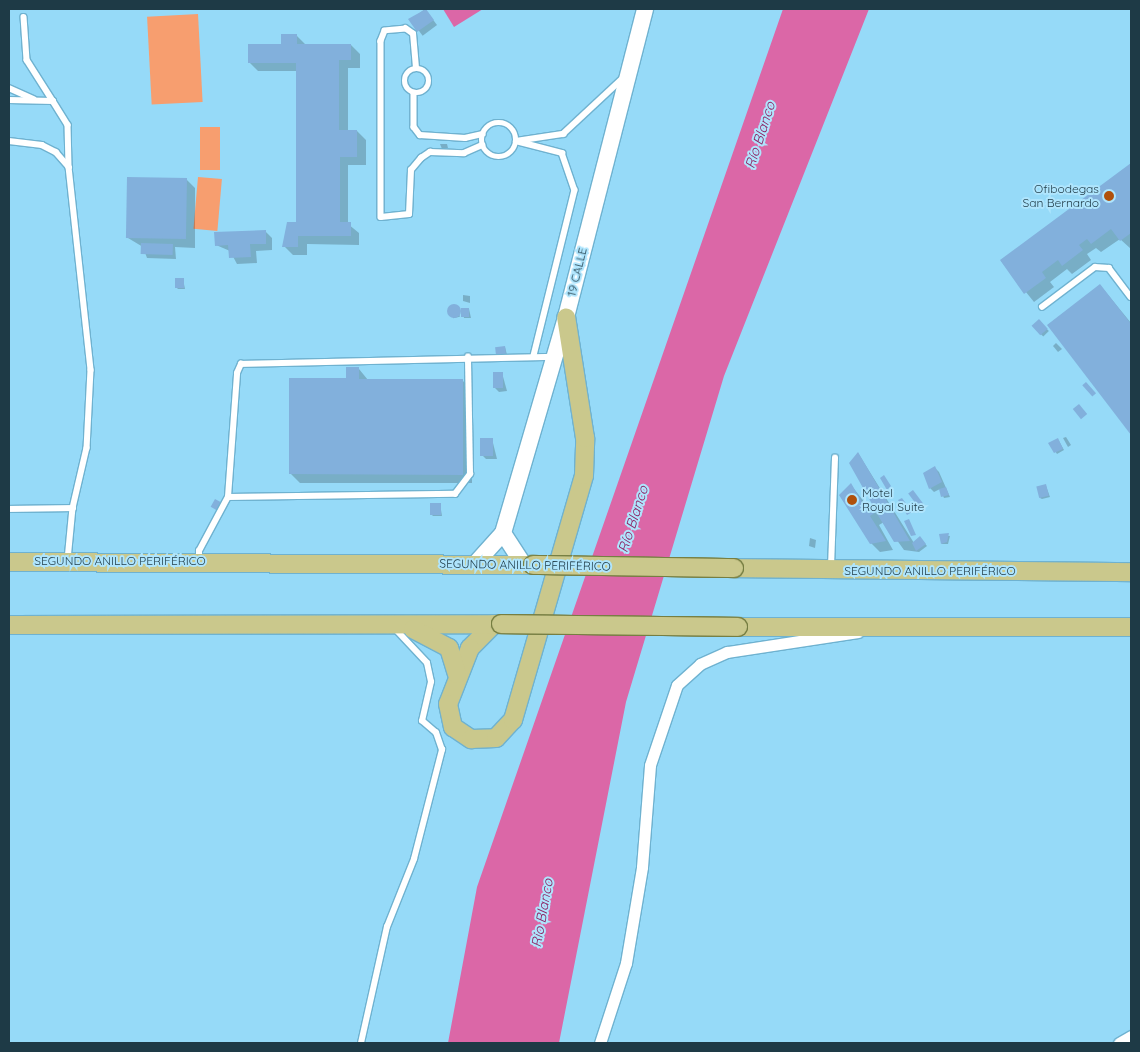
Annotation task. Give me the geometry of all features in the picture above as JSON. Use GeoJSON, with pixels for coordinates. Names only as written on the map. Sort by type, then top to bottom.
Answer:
{"type":"FeatureCollection","features":[{"type":"Feature","properties":{"kind":"main road","name":"19 CALLE"},"geometry":{"type":"LineString","coordinates":[[475,564],[503,534],[566,317],[645,9]]}},
{"type":"Feature","properties":{"kind":"main road"},"geometry":{"type":"LineString","coordinates":[[498,624],[476,640],[457,674],[448,704],[453,727],[471,739],[496,738],[517,711],[584,475],[585,438],[566,317]]}},
{"type":"Feature","properties":{"kind":"main road"},"geometry":{"type":"LineString","coordinates":[[503,534],[528,565]]}},
{"type":"Feature","properties":{"kind":"main road","name":"SEGUNDO ANILLO PERIFÉRICO"},"geometry":{"type":"LineString","coordinates":[[9,562],[199,561],[830,571],[1131,572]]}},
{"type":"Feature","properties":{"kind":"main road"},"geometry":{"type":"LineString","coordinates":[[9,625],[498,624],[738,627],[890,624],[1131,627]]}},
{"type":"Feature","properties":{"kind":"main road"},"geometry":{"type":"LineString","coordinates":[[396,625],[443,642],[454,657],[457,674]]}},
{"type":"Feature","properties":{"kind":"street"},"geometry":{"type":"LineString","coordinates":[[600,1043],[626,963],[642,866],[650,765],[677,684],[700,664],[727,652],[824,641],[890,624]]}},
{"type":"Feature","properties":{"kind":"street"},"geometry":{"type":"LineString","coordinates":[[1119,1043],[1131,1036]]}},
{"type":"Feature","properties":{"kind":"lane"},"geometry":{"type":"LineString","coordinates":[[24,17],[27,60],[68,125],[68,168],[91,370],[87,448],[73,508],[68,562]]}},
{"type":"Feature","properties":{"kind":"lane"},"geometry":{"type":"LineString","coordinates":[[482,145],[464,153],[430,152],[421,158],[411,170],[409,214],[381,217],[385,30],[406,29],[413,34],[416,68],[404,81],[414,93],[414,127],[420,135],[465,138],[483,134]]}},
{"type":"Feature","properties":{"kind":"lane"},"geometry":{"type":"LineString","coordinates":[[414,93],[425,90],[429,82],[424,70],[416,68]]}},
{"type":"Feature","properties":{"kind":"lane"},"geometry":{"type":"LineString","coordinates":[[516,142],[563,134],[628,72]]}},
{"type":"Feature","properties":{"kind":"lane"},"geometry":{"type":"LineString","coordinates":[[9,88],[34,99]]}},
{"type":"Feature","properties":{"kind":"lane"},"geometry":{"type":"LineString","coordinates":[[9,100],[34,99],[53,101]]}},
{"type":"Feature","properties":{"kind":"lane"},"geometry":{"type":"LineString","coordinates":[[502,123],[514,131],[516,142],[511,152],[500,157],[490,154],[482,145],[483,134],[489,126],[502,123]]}},
{"type":"Feature","properties":{"kind":"lane"},"geometry":{"type":"LineString","coordinates":[[9,141],[42,145],[56,152],[68,168]]}},
{"type":"Feature","properties":{"kind":"lane"},"geometry":{"type":"LineString","coordinates":[[516,142],[562,153],[575,190],[534,356]]}},
{"type":"Feature","properties":{"kind":"lane"},"geometry":{"type":"LineString","coordinates":[[1042,307],[1095,267],[1110,268],[1131,297]]}},
{"type":"Feature","properties":{"kind":"lane"},"geometry":{"type":"LineString","coordinates":[[228,497],[455,494],[470,474],[468,356]]}},
{"type":"Feature","properties":{"kind":"lane"},"geometry":{"type":"LineString","coordinates":[[199,561],[199,551],[228,497],[237,373],[241,364],[468,356],[555,356]]}},
{"type":"Feature","properties":{"kind":"lane"},"geometry":{"type":"LineString","coordinates":[[830,571],[835,458]]}},
{"type":"Feature","properties":{"kind":"lane"},"geometry":{"type":"LineString","coordinates":[[9,509],[73,508]]}},
{"type":"Feature","properties":{"kind":"lane"},"geometry":{"type":"LineString","coordinates":[[361,1043],[387,927],[414,859],[442,750],[436,733],[422,721],[431,682],[427,663],[396,625]]}},
{"type":"Feature","properties":{"kind":"shaded area"},"geometry":{"type":"Polygon","coordinates":[[[198,14],[203,102],[152,105],[147,17],[198,14]]]}},
{"type":"Feature","properties":{"kind":"shaded area"},"geometry":{"type":"Polygon","coordinates":[[[200,127],[220,127],[220,170],[200,170],[200,127]]]}},
{"type":"Feature","properties":{"kind":"shaded area"},"geometry":{"type":"Polygon","coordinates":[[[198,177],[222,179],[217,231],[193,229],[198,177]]]}},
{"type":"Feature","properties":{"kind":"water"},"geometry":{"type":"Polygon","coordinates":[[[443,9],[483,9],[454,27],[443,9]]]}},
{"type":"Feature","properties":{"kind":"water","name":"Río Blanco"},"geometry":{"type":"Polygon","coordinates":[[[783,9],[869,9],[724,376],[626,702],[559,1043],[448,1043],[477,887],[783,9]]]}},
{"type":"Feature","properties":{"kind":"building"},"geometry":{"type":"Polygon","coordinates":[[[426,9],[434,20],[417,32],[408,19],[426,9]]]}},
{"type":"Feature","properties":{"kind":"building"},"geometry":{"type":"Polygon","coordinates":[[[281,34],[297,34],[297,44],[351,44],[351,60],[339,60],[339,130],[357,130],[357,157],[340,157],[340,222],[351,222],[351,236],[298,236],[298,247],[282,247],[287,222],[296,222],[296,63],[248,63],[248,44],[281,44],[281,34]]]}},
{"type":"Feature","properties":{"kind":"building","name":"Ofibodegas San Bernardo"},"geometry":{"type":"Polygon","coordinates":[[[1131,163],[1131,233],[1120,241],[1111,229],[1091,244],[1087,239],[1079,245],[1083,250],[1062,266],[1058,260],[1042,272],[1046,278],[1024,294],[1000,260],[1131,163]]]}},
{"type":"Feature","properties":{"kind":"building"},"geometry":{"type":"Polygon","coordinates":[[[127,177],[187,178],[186,239],[126,238],[127,177]]]}},
{"type":"Feature","properties":{"kind":"building"},"geometry":{"type":"Polygon","coordinates":[[[266,230],[266,244],[250,244],[251,257],[229,258],[228,245],[215,246],[214,232],[266,230]]]}},
{"type":"Feature","properties":{"kind":"building"},"geometry":{"type":"Polygon","coordinates":[[[141,243],[173,244],[173,255],[141,254],[141,243]]]}},
{"type":"Feature","properties":{"kind":"building"},"geometry":{"type":"Polygon","coordinates":[[[175,278],[184,278],[184,288],[175,288],[175,278]]]}},
{"type":"Feature","properties":{"kind":"building"},"geometry":{"type":"Polygon","coordinates":[[[1100,284],[1131,324],[1131,435],[1047,325],[1100,284]]]}},
{"type":"Feature","properties":{"kind":"building"},"geometry":{"type":"Polygon","coordinates":[[[454,304],[459,306],[461,311],[459,316],[454,318],[449,316],[447,311],[449,306],[454,304]]]}},
{"type":"Feature","properties":{"kind":"building"},"geometry":{"type":"Polygon","coordinates":[[[461,308],[469,308],[469,317],[461,317],[461,308]]]}},
{"type":"Feature","properties":{"kind":"building"},"geometry":{"type":"Polygon","coordinates":[[[1039,319],[1048,329],[1040,335],[1032,326],[1039,319]]]}},
{"type":"Feature","properties":{"kind":"building"},"geometry":{"type":"Polygon","coordinates":[[[505,346],[506,354],[496,355],[495,347],[505,346]]]}},
{"type":"Feature","properties":{"kind":"building"},"geometry":{"type":"Polygon","coordinates":[[[346,367],[359,367],[359,379],[463,379],[463,475],[289,474],[289,378],[346,378],[346,367]]]}},
{"type":"Feature","properties":{"kind":"building"},"geometry":{"type":"Polygon","coordinates":[[[493,372],[503,372],[503,388],[493,388],[493,372]]]}},
{"type":"Feature","properties":{"kind":"building"},"geometry":{"type":"Polygon","coordinates":[[[1086,382],[1096,393],[1092,396],[1082,385],[1086,382]]]}},
{"type":"Feature","properties":{"kind":"building"},"geometry":{"type":"Polygon","coordinates":[[[1079,404],[1087,414],[1081,419],[1073,409],[1079,404]]]}},
{"type":"Feature","properties":{"kind":"building"},"geometry":{"type":"Polygon","coordinates":[[[480,438],[493,438],[493,456],[480,456],[480,438]]]}},
{"type":"Feature","properties":{"kind":"building"},"geometry":{"type":"Polygon","coordinates":[[[1058,438],[1063,449],[1054,453],[1048,443],[1058,438]]]}},
{"type":"Feature","properties":{"kind":"building","name":"Motel Royal Suite"},"geometry":{"type":"Polygon","coordinates":[[[858,452],[910,541],[894,542],[876,512],[870,516],[886,541],[870,544],[839,495],[851,483],[866,509],[872,504],[849,463],[858,452]]]}},
{"type":"Feature","properties":{"kind":"building"},"geometry":{"type":"Polygon","coordinates":[[[935,466],[942,482],[929,489],[923,473],[935,466]]]}},
{"type":"Feature","properties":{"kind":"building"},"geometry":{"type":"Polygon","coordinates":[[[884,475],[891,486],[887,490],[880,478],[884,475]]]}},
{"type":"Feature","properties":{"kind":"building"},"geometry":{"type":"Polygon","coordinates":[[[1046,484],[1049,496],[1039,498],[1036,486],[1046,484]]]}},
{"type":"Feature","properties":{"kind":"building"},"geometry":{"type":"Polygon","coordinates":[[[946,487],[949,495],[941,497],[939,489],[946,487]]]}},
{"type":"Feature","properties":{"kind":"building"},"geometry":{"type":"Polygon","coordinates":[[[913,490],[925,506],[920,510],[908,494],[913,490]]]}},
{"type":"Feature","properties":{"kind":"building"},"geometry":{"type":"Polygon","coordinates":[[[902,498],[912,512],[907,515],[898,500],[902,498]]]}},
{"type":"Feature","properties":{"kind":"building"},"geometry":{"type":"Polygon","coordinates":[[[215,499],[224,504],[219,512],[211,507],[215,499]]]}},
{"type":"Feature","properties":{"kind":"building"},"geometry":{"type":"Polygon","coordinates":[[[430,503],[441,503],[441,515],[430,515],[430,503]]]}},
{"type":"Feature","properties":{"kind":"building"},"geometry":{"type":"Polygon","coordinates":[[[909,519],[916,535],[911,536],[904,521],[909,519]]]}},
{"type":"Feature","properties":{"kind":"building"},"geometry":{"type":"Polygon","coordinates":[[[949,533],[947,542],[941,544],[939,534],[949,533]]]}},
{"type":"Feature","properties":{"kind":"building"},"geometry":{"type":"Polygon","coordinates":[[[920,536],[926,544],[916,551],[912,543],[920,536]]]}},
{"type":"Feature","properties":{"kind":"place","name":"Ofibodegas San Bernardo"},"geometry":{"type":"Point","coordinates":[1109,196]}},
{"type":"Feature","properties":{"kind":"place","name":"Motel Royal Suite"},"geometry":{"type":"Point","coordinates":[852,500]}}]}
